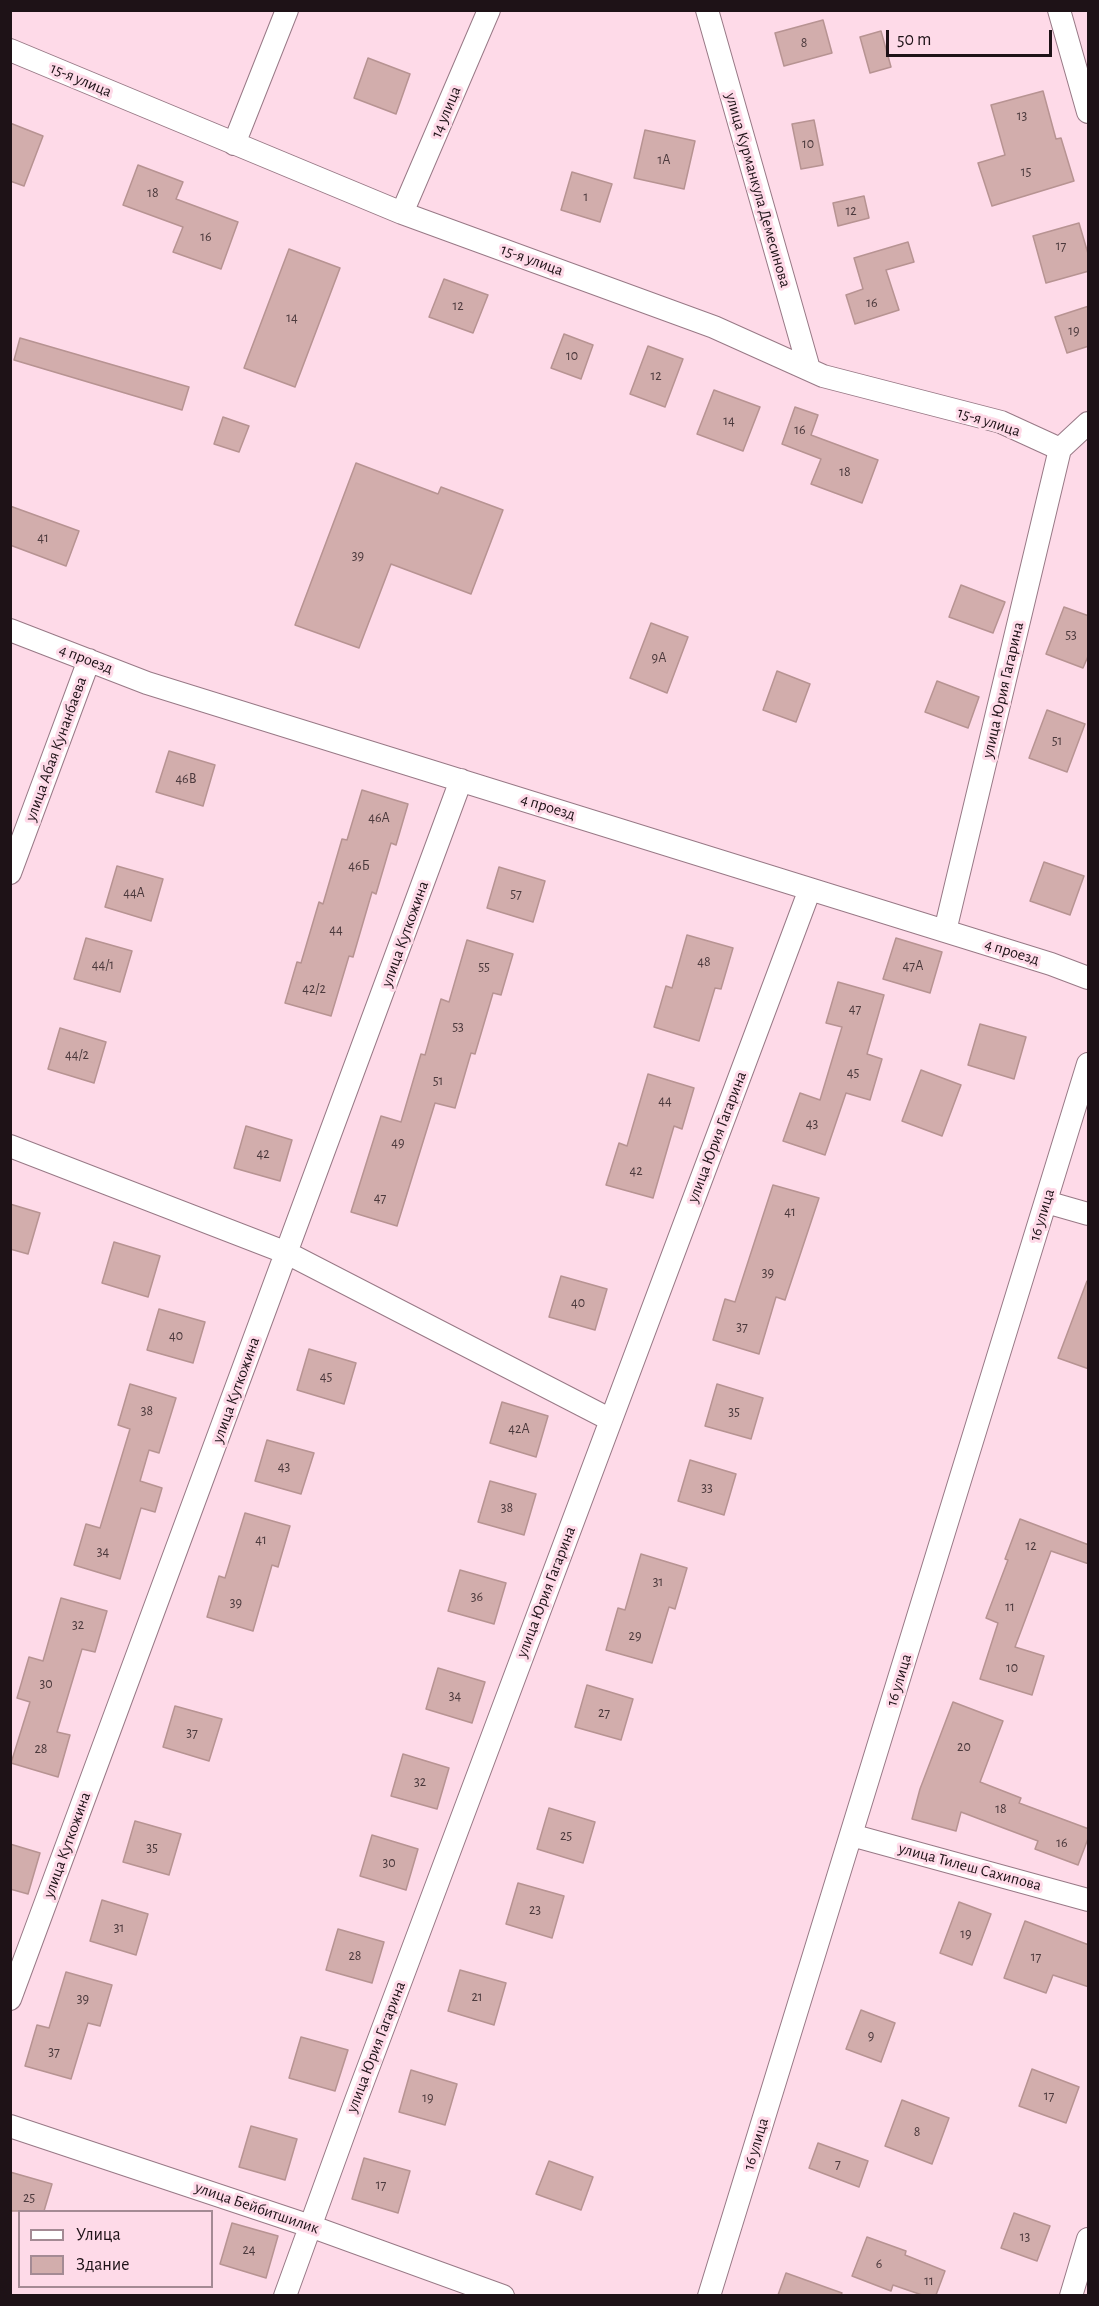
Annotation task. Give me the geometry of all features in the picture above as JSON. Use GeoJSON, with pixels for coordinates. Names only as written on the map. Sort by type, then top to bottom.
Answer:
{"type":"FeatureCollection","features":[{"type":"Feature","properties":{"kind":"street"},"geometry":{"type":"LineString","coordinates":[[234,144],[287,10]]}},
{"type":"Feature","properties":{"kind":"street","name":"14 улица"},"geometry":{"type":"LineString","coordinates":[[402,213],[489,10]]}},
{"type":"Feature","properties":{"kind":"street","name":"улица Курманкула Демесинова"},"geometry":{"type":"LineString","coordinates":[[707,10],[808,369]]}},
{"type":"Feature","properties":{"kind":"street"},"geometry":{"type":"LineString","coordinates":[[1059,10],[1089,112]]}},
{"type":"Feature","properties":{"kind":"street","name":"15-я улица"},"geometry":{"type":"LineString","coordinates":[[10,50],[402,213],[714,327],[824,376],[1001,422],[1060,449]]}},
{"type":"Feature","properties":{"kind":"street"},"geometry":{"type":"LineString","coordinates":[[1060,449],[1089,423]]}},
{"type":"Feature","properties":{"kind":"street","name":"улица Юрия Гагарина"},"geometry":{"type":"LineString","coordinates":[[945,931],[1060,449]]}},
{"type":"Feature","properties":{"kind":"street","name":"4 проезд"},"geometry":{"type":"LineString","coordinates":[[10,630],[147,683],[1051,964],[1089,978]]}},
{"type":"Feature","properties":{"kind":"street","name":"улица Абая Кунанбаева"},"geometry":{"type":"LineString","coordinates":[[10,873],[89,660]]}},
{"type":"Feature","properties":{"kind":"street","name":"улица Куткожина"},"geometry":{"type":"LineString","coordinates":[[10,1999],[461,780]]}},
{"type":"Feature","properties":{"kind":"street","name":"улица Юрия Гагарина"},"geometry":{"type":"LineString","coordinates":[[285,2295],[810,889]]}},
{"type":"Feature","properties":{"kind":"street","name":"16 улица"},"geometry":{"type":"LineString","coordinates":[[709,2295],[1089,1064]]}},
{"type":"Feature","properties":{"kind":"street"},"geometry":{"type":"LineString","coordinates":[[10,1146],[287,1253],[611,1420]]}},
{"type":"Feature","properties":{"kind":"street"},"geometry":{"type":"LineString","coordinates":[[1046,1202],[1089,1214]]}},
{"type":"Feature","properties":{"kind":"street","name":"улица Тилеш Сахипова"},"geometry":{"type":"LineString","coordinates":[[851,1835],[1089,1900]]}},
{"type":"Feature","properties":{"kind":"street","name":"улица Бейбитшилик"},"geometry":{"type":"LineString","coordinates":[[10,2126],[310,2226],[503,2295]]}},
{"type":"Feature","properties":{"kind":"street"},"geometry":{"type":"LineString","coordinates":[[1071,2295],[1089,2239]]}},
{"type":"Feature","properties":{"kind":"building"},"geometry":{"type":"Polygon","coordinates":[[[823,20],[832,53],[784,66],[775,33],[823,20]]]}},
{"type":"Feature","properties":{"kind":"building"},"geometry":{"type":"Polygon","coordinates":[[[881,31],[891,67],[870,73],[860,37],[881,31]]]}},
{"type":"Feature","properties":{"kind":"building"},"geometry":{"type":"Polygon","coordinates":[[[368,58],[410,74],[396,114],[354,98],[368,58]]]}},
{"type":"Feature","properties":{"kind":"building"},"geometry":{"type":"Polygon","coordinates":[[[1043,91],[1056,139],[1061,138],[1074,181],[992,206],[978,163],[1005,155],[991,105],[1043,91]]]}},
{"type":"Feature","properties":{"kind":"building"},"geometry":{"type":"Polygon","coordinates":[[[814,120],[823,165],[801,169],[792,124],[814,120]]]}},
{"type":"Feature","properties":{"kind":"building"},"geometry":{"type":"Polygon","coordinates":[[[10,123],[43,136],[24,186],[10,181],[10,123]]]}},
{"type":"Feature","properties":{"kind":"building"},"geometry":{"type":"Polygon","coordinates":[[[645,130],[695,141],[684,189],[634,178],[645,130]]]}},
{"type":"Feature","properties":{"kind":"building"},"geometry":{"type":"Polygon","coordinates":[[[138,165],[183,182],[176,199],[238,222],[221,269],[173,252],[183,227],[123,205],[138,165]]]}},
{"type":"Feature","properties":{"kind":"building"},"geometry":{"type":"Polygon","coordinates":[[[572,172],[612,184],[600,222],[561,210],[572,172]]]}},
{"type":"Feature","properties":{"kind":"building"},"geometry":{"type":"Polygon","coordinates":[[[864,196],[869,218],[838,226],[833,203],[864,196]]]}},
{"type":"Feature","properties":{"kind":"building"},"geometry":{"type":"Polygon","coordinates":[[[1079,223],[1089,257],[1089,271],[1046,283],[1033,236],[1079,223]]]}},
{"type":"Feature","properties":{"kind":"building"},"geometry":{"type":"Polygon","coordinates":[[[908,242],[914,262],[886,270],[899,310],[855,324],[846,295],[863,289],[854,258],[908,242]]]}},
{"type":"Feature","properties":{"kind":"building"},"geometry":{"type":"Polygon","coordinates":[[[289,249],[340,268],[295,387],[244,368],[289,249]]]}},
{"type":"Feature","properties":{"kind":"building"},"geometry":{"type":"Polygon","coordinates":[[[444,279],[488,295],[473,333],[429,317],[444,279]]]}},
{"type":"Feature","properties":{"kind":"building"},"geometry":{"type":"Polygon","coordinates":[[[1089,306],[1089,346],[1067,353],[1055,317],[1089,306]]]}},
{"type":"Feature","properties":{"kind":"building"},"geometry":{"type":"Polygon","coordinates":[[[564,334],[593,345],[581,379],[551,368],[564,334]]]}},
{"type":"Feature","properties":{"kind":"building"},"geometry":{"type":"Polygon","coordinates":[[[20,338],[189,387],[182,410],[14,360],[20,338]]]}},
{"type":"Feature","properties":{"kind":"building"},"geometry":{"type":"Polygon","coordinates":[[[648,346],[683,359],[665,407],[630,394],[648,346]]]}},
{"type":"Feature","properties":{"kind":"building"},"geometry":{"type":"Polygon","coordinates":[[[714,390],[760,407],[743,451],[697,434],[714,390]]]}},
{"type":"Feature","properties":{"kind":"building"},"geometry":{"type":"Polygon","coordinates":[[[795,407],[818,415],[811,435],[878,460],[862,503],[811,484],[821,459],[782,444],[795,407]]]}},
{"type":"Feature","properties":{"kind":"building"},"geometry":{"type":"Polygon","coordinates":[[[223,417],[249,426],[239,452],[214,444],[223,417]]]}},
{"type":"Feature","properties":{"kind":"building"},"geometry":{"type":"Polygon","coordinates":[[[356,463],[438,494],[441,487],[503,510],[471,594],[391,564],[359,648],[295,625],[356,463]]]}},
{"type":"Feature","properties":{"kind":"building"},"geometry":{"type":"Polygon","coordinates":[[[10,506],[79,531],[66,566],[10,545],[10,506]]]}},
{"type":"Feature","properties":{"kind":"building"},"geometry":{"type":"Polygon","coordinates":[[[961,585],[1005,602],[993,633],[949,617],[961,585]]]}},
{"type":"Feature","properties":{"kind":"building"},"geometry":{"type":"Polygon","coordinates":[[[1064,607],[1089,616],[1089,654],[1083,668],[1046,654],[1064,607]]]}},
{"type":"Feature","properties":{"kind":"building"},"geometry":{"type":"Polygon","coordinates":[[[651,623],[688,637],[667,693],[630,678],[651,623]]]}},
{"type":"Feature","properties":{"kind":"building"},"geometry":{"type":"Polygon","coordinates":[[[777,671],[810,684],[796,722],[763,710],[777,671]]]}},
{"type":"Feature","properties":{"kind":"building"},"geometry":{"type":"Polygon","coordinates":[[[937,681],[979,697],[968,728],[925,712],[937,681]]]}},
{"type":"Feature","properties":{"kind":"building"},"geometry":{"type":"Polygon","coordinates":[[[1047,710],[1085,724],[1067,772],[1029,758],[1047,710]]]}},
{"type":"Feature","properties":{"kind":"building"},"geometry":{"type":"Polygon","coordinates":[[[169,751],[215,765],[203,806],[156,792],[169,751]]]}},
{"type":"Feature","properties":{"kind":"building"},"geometry":{"type":"Polygon","coordinates":[[[362,790],[408,804],[396,845],[391,843],[376,894],[372,892],[353,957],[349,956],[331,1016],[285,1003],[297,962],[301,963],[319,902],[323,904],[342,839],[347,840],[362,790]]]}},
{"type":"Feature","properties":{"kind":"building"},"geometry":{"type":"Polygon","coordinates":[[[1044,862],[1084,876],[1070,915],[1030,901],[1044,862]]]}},
{"type":"Feature","properties":{"kind":"building"},"geometry":{"type":"Polygon","coordinates":[[[117,866],[163,879],[151,921],[105,907],[117,866]]]}},
{"type":"Feature","properties":{"kind":"building"},"geometry":{"type":"Polygon","coordinates":[[[499,867],[545,881],[533,922],[487,908],[499,867]]]}},
{"type":"Feature","properties":{"kind":"building"},"geometry":{"type":"Polygon","coordinates":[[[687,935],[733,948],[721,989],[715,988],[699,1041],[654,1027],[666,986],[672,988],[687,935]]]}},
{"type":"Feature","properties":{"kind":"building"},"geometry":{"type":"Polygon","coordinates":[[[86,938],[132,951],[120,992],[74,979],[86,938]]]}},
{"type":"Feature","properties":{"kind":"building"},"geometry":{"type":"Polygon","coordinates":[[[896,938],[942,952],[930,993],[883,979],[896,938]]]}},
{"type":"Feature","properties":{"kind":"building"},"geometry":{"type":"Polygon","coordinates":[[[467,940],[513,954],[501,995],[493,993],[475,1054],[471,1053],[455,1108],[435,1103],[397,1226],[351,1212],[381,1116],[401,1122],[421,1054],[425,1055],[441,999],[449,1002],[467,940]]]}},
{"type":"Feature","properties":{"kind":"building"},"geometry":{"type":"Polygon","coordinates":[[[838,982],[884,995],[867,1054],[882,1059],[870,1100],[846,1093],[825,1155],[783,1141],[800,1093],[820,1100],[842,1027],[826,1023],[838,982]]]}},
{"type":"Feature","properties":{"kind":"building"},"geometry":{"type":"Polygon","coordinates":[[[980,1024],[1026,1037],[1014,1079],[968,1065],[980,1024]]]}},
{"type":"Feature","properties":{"kind":"building"},"geometry":{"type":"Polygon","coordinates":[[[60,1028],[106,1042],[94,1083],[48,1069],[60,1028]]]}},
{"type":"Feature","properties":{"kind":"building"},"geometry":{"type":"Polygon","coordinates":[[[921,1070],[961,1085],[942,1136],[902,1121],[921,1070]]]}},
{"type":"Feature","properties":{"kind":"building"},"geometry":{"type":"Polygon","coordinates":[[[648,1074],[694,1088],[682,1129],[674,1126],[653,1198],[606,1185],[619,1143],[627,1146],[648,1074]]]}},
{"type":"Feature","properties":{"kind":"building"},"geometry":{"type":"Polygon","coordinates":[[[246,1126],[292,1140],[280,1181],[234,1168],[246,1126]]]}},
{"type":"Feature","properties":{"kind":"building"},"geometry":{"type":"Polygon","coordinates":[[[773,1185],[819,1198],[785,1300],[776,1297],[759,1354],[713,1340],[725,1299],[735,1302],[773,1185]]]}},
{"type":"Feature","properties":{"kind":"building"},"geometry":{"type":"Polygon","coordinates":[[[10,1204],[40,1213],[28,1254],[10,1249],[10,1204]]]}},
{"type":"Feature","properties":{"kind":"building"},"geometry":{"type":"Polygon","coordinates":[[[114,1242],[160,1256],[148,1297],[102,1283],[114,1242]]]}},
{"type":"Feature","properties":{"kind":"building"},"geometry":{"type":"Polygon","coordinates":[[[561,1276],[607,1289],[595,1330],[549,1317],[561,1276]]]}},
{"type":"Feature","properties":{"kind":"building"},"geometry":{"type":"Polygon","coordinates":[[[1087,1281],[1089,1281],[1089,1369],[1058,1358],[1087,1281]]]}},
{"type":"Feature","properties":{"kind":"building"},"geometry":{"type":"Polygon","coordinates":[[[159,1309],[205,1322],[193,1363],[147,1350],[159,1309]]]}},
{"type":"Feature","properties":{"kind":"building"},"geometry":{"type":"Polygon","coordinates":[[[309,1349],[356,1363],[344,1404],[297,1390],[309,1349]]]}},
{"type":"Feature","properties":{"kind":"building"},"geometry":{"type":"Polygon","coordinates":[[[130,1384],[176,1398],[159,1453],[149,1450],[140,1481],[162,1488],[155,1512],[141,1508],[120,1579],[74,1565],[86,1524],[100,1528],[130,1429],[118,1425],[130,1384]]]}},
{"type":"Feature","properties":{"kind":"building"},"geometry":{"type":"Polygon","coordinates":[[[717,1384],[763,1398],[751,1439],[705,1426],[717,1384]]]}},
{"type":"Feature","properties":{"kind":"building"},"geometry":{"type":"Polygon","coordinates":[[[502,1402],[548,1416],[536,1457],[490,1443],[502,1402]]]}},
{"type":"Feature","properties":{"kind":"building"},"geometry":{"type":"Polygon","coordinates":[[[267,1440],[314,1453],[301,1494],[255,1481],[267,1440]]]}},
{"type":"Feature","properties":{"kind":"building"},"geometry":{"type":"Polygon","coordinates":[[[690,1460],[736,1474],[724,1515],[678,1501],[690,1460]]]}},
{"type":"Feature","properties":{"kind":"building"},"geometry":{"type":"Polygon","coordinates":[[[490,1481],[536,1494],[524,1535],[478,1522],[490,1481]]]}},
{"type":"Feature","properties":{"kind":"building"},"geometry":{"type":"Polygon","coordinates":[[[245,1513],[290,1526],[278,1567],[272,1565],[253,1631],[207,1617],[219,1576],[225,1578],[245,1513]]]}},
{"type":"Feature","properties":{"kind":"building"},"geometry":{"type":"Polygon","coordinates":[[[1020,1519],[1089,1545],[1089,1564],[1051,1551],[1015,1647],[1044,1656],[1032,1695],[980,1679],[998,1623],[986,1618],[1008,1560],[1005,1559],[1020,1519]]]}},
{"type":"Feature","properties":{"kind":"building"},"geometry":{"type":"Polygon","coordinates":[[[641,1554],[687,1568],[675,1609],[669,1607],[652,1663],[606,1650],[618,1608],[625,1610],[641,1554]]]}},
{"type":"Feature","properties":{"kind":"building"},"geometry":{"type":"Polygon","coordinates":[[[460,1570],[506,1583],[494,1624],[448,1611],[460,1570]]]}},
{"type":"Feature","properties":{"kind":"building"},"geometry":{"type":"Polygon","coordinates":[[[61,1598],[107,1611],[95,1652],[82,1649],[57,1732],[70,1735],[58,1777],[11,1763],[30,1702],[17,1698],[29,1657],[43,1661],[61,1598]]]}},
{"type":"Feature","properties":{"kind":"building"},"geometry":{"type":"Polygon","coordinates":[[[438,1668],[485,1682],[472,1723],[426,1709],[438,1668]]]}},
{"type":"Feature","properties":{"kind":"building"},"geometry":{"type":"Polygon","coordinates":[[[587,1685],[633,1699],[621,1740],[575,1727],[587,1685]]]}},
{"type":"Feature","properties":{"kind":"building"},"geometry":{"type":"Polygon","coordinates":[[[953,1702],[1003,1721],[980,1782],[1021,1798],[1019,1803],[1089,1829],[1089,1836],[1078,1865],[1035,1849],[1038,1841],[961,1812],[956,1831],[912,1819],[920,1789],[953,1702]]]}},
{"type":"Feature","properties":{"kind":"building"},"geometry":{"type":"Polygon","coordinates":[[[175,1706],[222,1719],[209,1761],[163,1747],[175,1706]]]}},
{"type":"Feature","properties":{"kind":"building"},"geometry":{"type":"Polygon","coordinates":[[[403,1754],[449,1768],[437,1809],[391,1796],[403,1754]]]}},
{"type":"Feature","properties":{"kind":"building"},"geometry":{"type":"Polygon","coordinates":[[[549,1808],[595,1822],[583,1863],[537,1849],[549,1808]]]}},
{"type":"Feature","properties":{"kind":"building"},"geometry":{"type":"Polygon","coordinates":[[[135,1821],[181,1834],[169,1875],[123,1862],[135,1821]]]}},
{"type":"Feature","properties":{"kind":"building"},"geometry":{"type":"Polygon","coordinates":[[[372,1835],[418,1849],[406,1890],[360,1876],[372,1835]]]}},
{"type":"Feature","properties":{"kind":"building"},"geometry":{"type":"Polygon","coordinates":[[[10,1844],[40,1853],[28,1894],[10,1889],[10,1844]]]}},
{"type":"Feature","properties":{"kind":"building"},"geometry":{"type":"Polygon","coordinates":[[[518,1883],[564,1896],[552,1938],[506,1924],[518,1883]]]}},
{"type":"Feature","properties":{"kind":"building"},"geometry":{"type":"Polygon","coordinates":[[[102,1900],[148,1914],[136,1955],[90,1941],[102,1900]]]}},
{"type":"Feature","properties":{"kind":"building"},"geometry":{"type":"Polygon","coordinates":[[[959,1902],[991,1914],[972,1965],[940,1953],[959,1902]]]}},
{"type":"Feature","properties":{"kind":"building"},"geometry":{"type":"Polygon","coordinates":[[[1025,1921],[1089,1945],[1089,1987],[1053,1975],[1046,1993],[1004,1978],[1025,1921]]]}},
{"type":"Feature","properties":{"kind":"building"},"geometry":{"type":"Polygon","coordinates":[[[338,1929],[384,1942],[372,1983],[326,1970],[338,1929]]]}},
{"type":"Feature","properties":{"kind":"building"},"geometry":{"type":"Polygon","coordinates":[[[460,1970],[506,1983],[494,2025],[448,2011],[460,1970]]]}},
{"type":"Feature","properties":{"kind":"building"},"geometry":{"type":"Polygon","coordinates":[[[66,1972],[112,1985],[100,2026],[88,2023],[71,2079],[25,2066],[37,2025],[49,2028],[66,1972]]]}},
{"type":"Feature","properties":{"kind":"building"},"geometry":{"type":"Polygon","coordinates":[[[861,2010],[895,2023],[881,2062],[846,2049],[861,2010]]]}},
{"type":"Feature","properties":{"kind":"building"},"geometry":{"type":"Polygon","coordinates":[[[301,2037],[348,2050],[335,2091],[289,2078],[301,2037]]]}},
{"type":"Feature","properties":{"kind":"building"},"geometry":{"type":"Polygon","coordinates":[[[1032,2069],[1079,2087],[1066,2123],[1019,2106],[1032,2069]]]}},
{"type":"Feature","properties":{"kind":"building"},"geometry":{"type":"Polygon","coordinates":[[[411,2070],[457,2084],[445,2125],[399,2112],[411,2070]]]}},
{"type":"Feature","properties":{"kind":"building"},"geometry":{"type":"Polygon","coordinates":[[[902,2100],[949,2118],[932,2164],[885,2146],[902,2100]]]}},
{"type":"Feature","properties":{"kind":"building"},"geometry":{"type":"Polygon","coordinates":[[[251,2126],[297,2139],[285,2180],[239,2167],[251,2126]]]}},
{"type":"Feature","properties":{"kind":"building"},"geometry":{"type":"Polygon","coordinates":[[[818,2143],[868,2161],[859,2187],[809,2168],[818,2143]]]}},
{"type":"Feature","properties":{"kind":"building"},"geometry":{"type":"Polygon","coordinates":[[[364,2158],[410,2171],[398,2213],[352,2199],[364,2158]]]}},
{"type":"Feature","properties":{"kind":"building"},"geometry":{"type":"Polygon","coordinates":[[[549,2161],[593,2177],[581,2210],[536,2194],[549,2161]]]}},
{"type":"Feature","properties":{"kind":"building"},"geometry":{"type":"Polygon","coordinates":[[[10,2172],[52,2184],[44,2210],[10,2211],[10,2172]]]}},
{"type":"Feature","properties":{"kind":"building"},"geometry":{"type":"Polygon","coordinates":[[[1014,2213],[1050,2226],[1037,2261],[1001,2248],[1014,2213]]]}},
{"type":"Feature","properties":{"kind":"building"},"geometry":{"type":"Polygon","coordinates":[[[232,2223],[278,2236],[266,2278],[220,2264],[232,2223]]]}},
{"type":"Feature","properties":{"kind":"building"},"geometry":{"type":"Polygon","coordinates":[[[867,2237],[906,2251],[905,2255],[945,2271],[936,2295],[922,2295],[893,2285],[891,2291],[852,2276],[867,2237]]]}},
{"type":"Feature","properties":{"kind":"building"},"geometry":{"type":"Polygon","coordinates":[[[786,2273],[842,2293],[841,2295],[778,2295],[786,2273]]]}}]}
